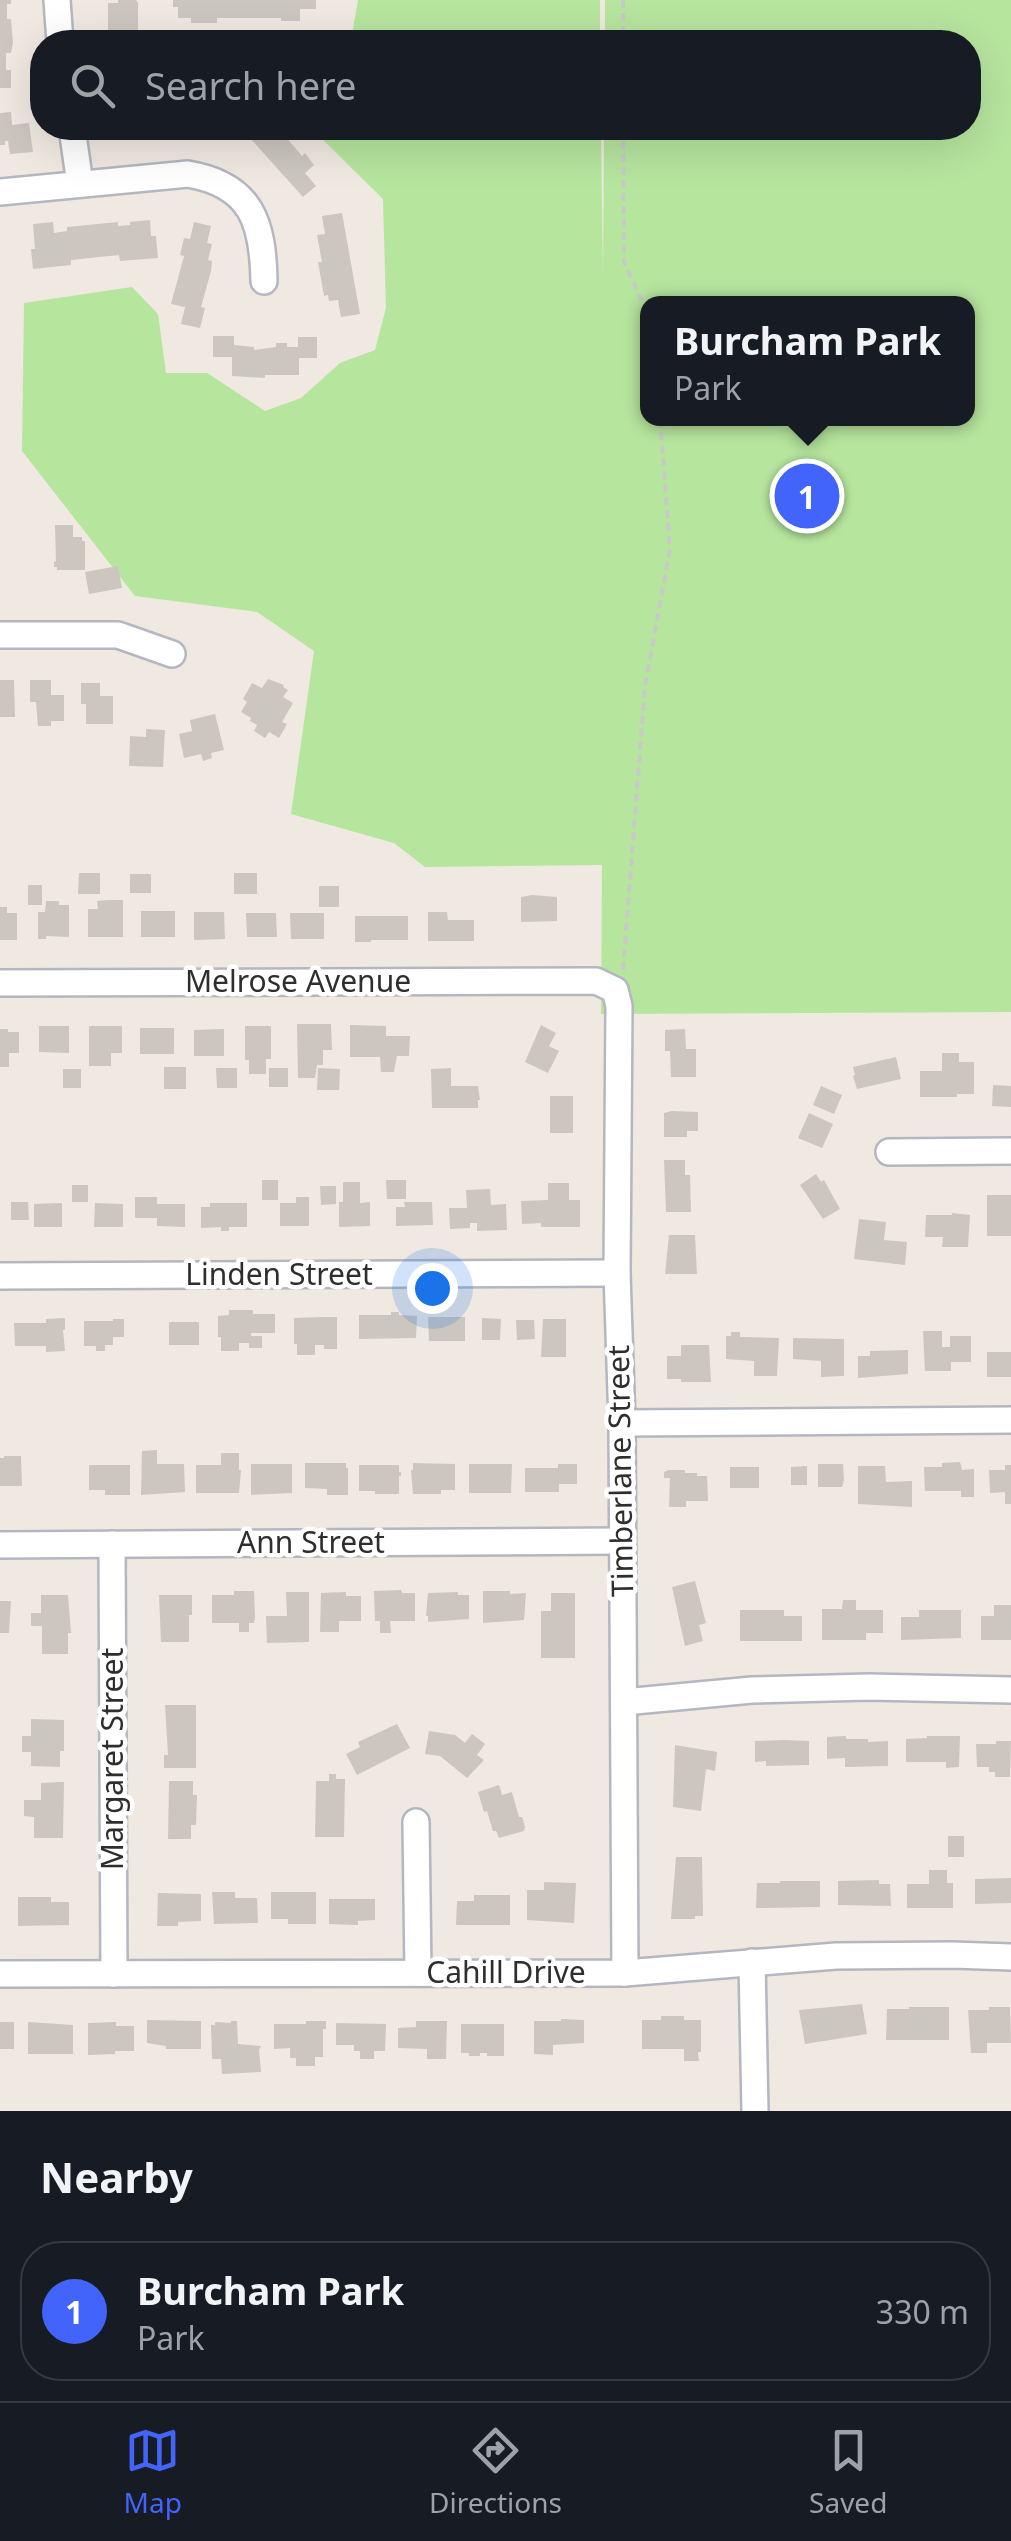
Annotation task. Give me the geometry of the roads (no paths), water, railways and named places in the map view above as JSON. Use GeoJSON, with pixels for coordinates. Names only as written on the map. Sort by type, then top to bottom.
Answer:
{"type":"FeatureCollection","features":[{"type":"Feature","properties":{"kind":"street"},"geometry":{"type":"LineString","coordinates":[[58,0],[59,30]]}},
{"type":"Feature","properties":{"kind":"street"},"geometry":{"type":"LineString","coordinates":[[74,140],[80,184]]}},
{"type":"Feature","properties":{"kind":"street"},"geometry":{"type":"LineString","coordinates":[[0,192],[188,174],[204,177],[222,184],[257,221],[264,248],[264,282]]}},
{"type":"Feature","properties":{"kind":"street"},"geometry":{"type":"LineString","coordinates":[[0,635],[118,635],[172,654]]}},
{"type":"Feature","properties":{"kind":"street","name":"Melrose Avenue"},"geometry":{"type":"LineString","coordinates":[[0,982],[606,985]]}},
{"type":"Feature","properties":{"kind":"street","name":"Timberlane Street"},"geometry":{"type":"LineString","coordinates":[[606,985],[619,1006],[617,1273],[622,1422],[626,1972]]}},
{"type":"Feature","properties":{"kind":"street"},"geometry":{"type":"LineString","coordinates":[[889,1152],[1011,1151]]}},
{"type":"Feature","properties":{"kind":"street","name":"Linden Street"},"geometry":{"type":"LineString","coordinates":[[0,1276],[617,1273]]}},
{"type":"Feature","properties":{"kind":"street"},"geometry":{"type":"LineString","coordinates":[[622,1422],[1011,1420]]}},
{"type":"Feature","properties":{"kind":"street","name":"Ann Street"},"geometry":{"type":"LineString","coordinates":[[0,1544],[622,1541]]}},
{"type":"Feature","properties":{"kind":"street","name":"Margaret Street"},"geometry":{"type":"LineString","coordinates":[[112,1544],[114,1974]]}},
{"type":"Feature","properties":{"kind":"street"},"geometry":{"type":"LineString","coordinates":[[624,1702],[752,1690],[1011,1690]]}},
{"type":"Feature","properties":{"kind":"street"},"geometry":{"type":"LineString","coordinates":[[416,1822],[418,1974]]}},
{"type":"Feature","properties":{"kind":"street","name":"Cahill Drive"},"geometry":{"type":"LineString","coordinates":[[0,1974],[626,1972],[836,1956],[1011,1957]]}},
{"type":"Feature","properties":{"kind":"street"},"geometry":{"type":"LineString","coordinates":[[752,1962],[755,2111]]}},
{"type":"Feature","properties":{"kind":"place","name":"Burcham Park"},"geometry":{"type":"Point","coordinates":[807,496]}}]}
